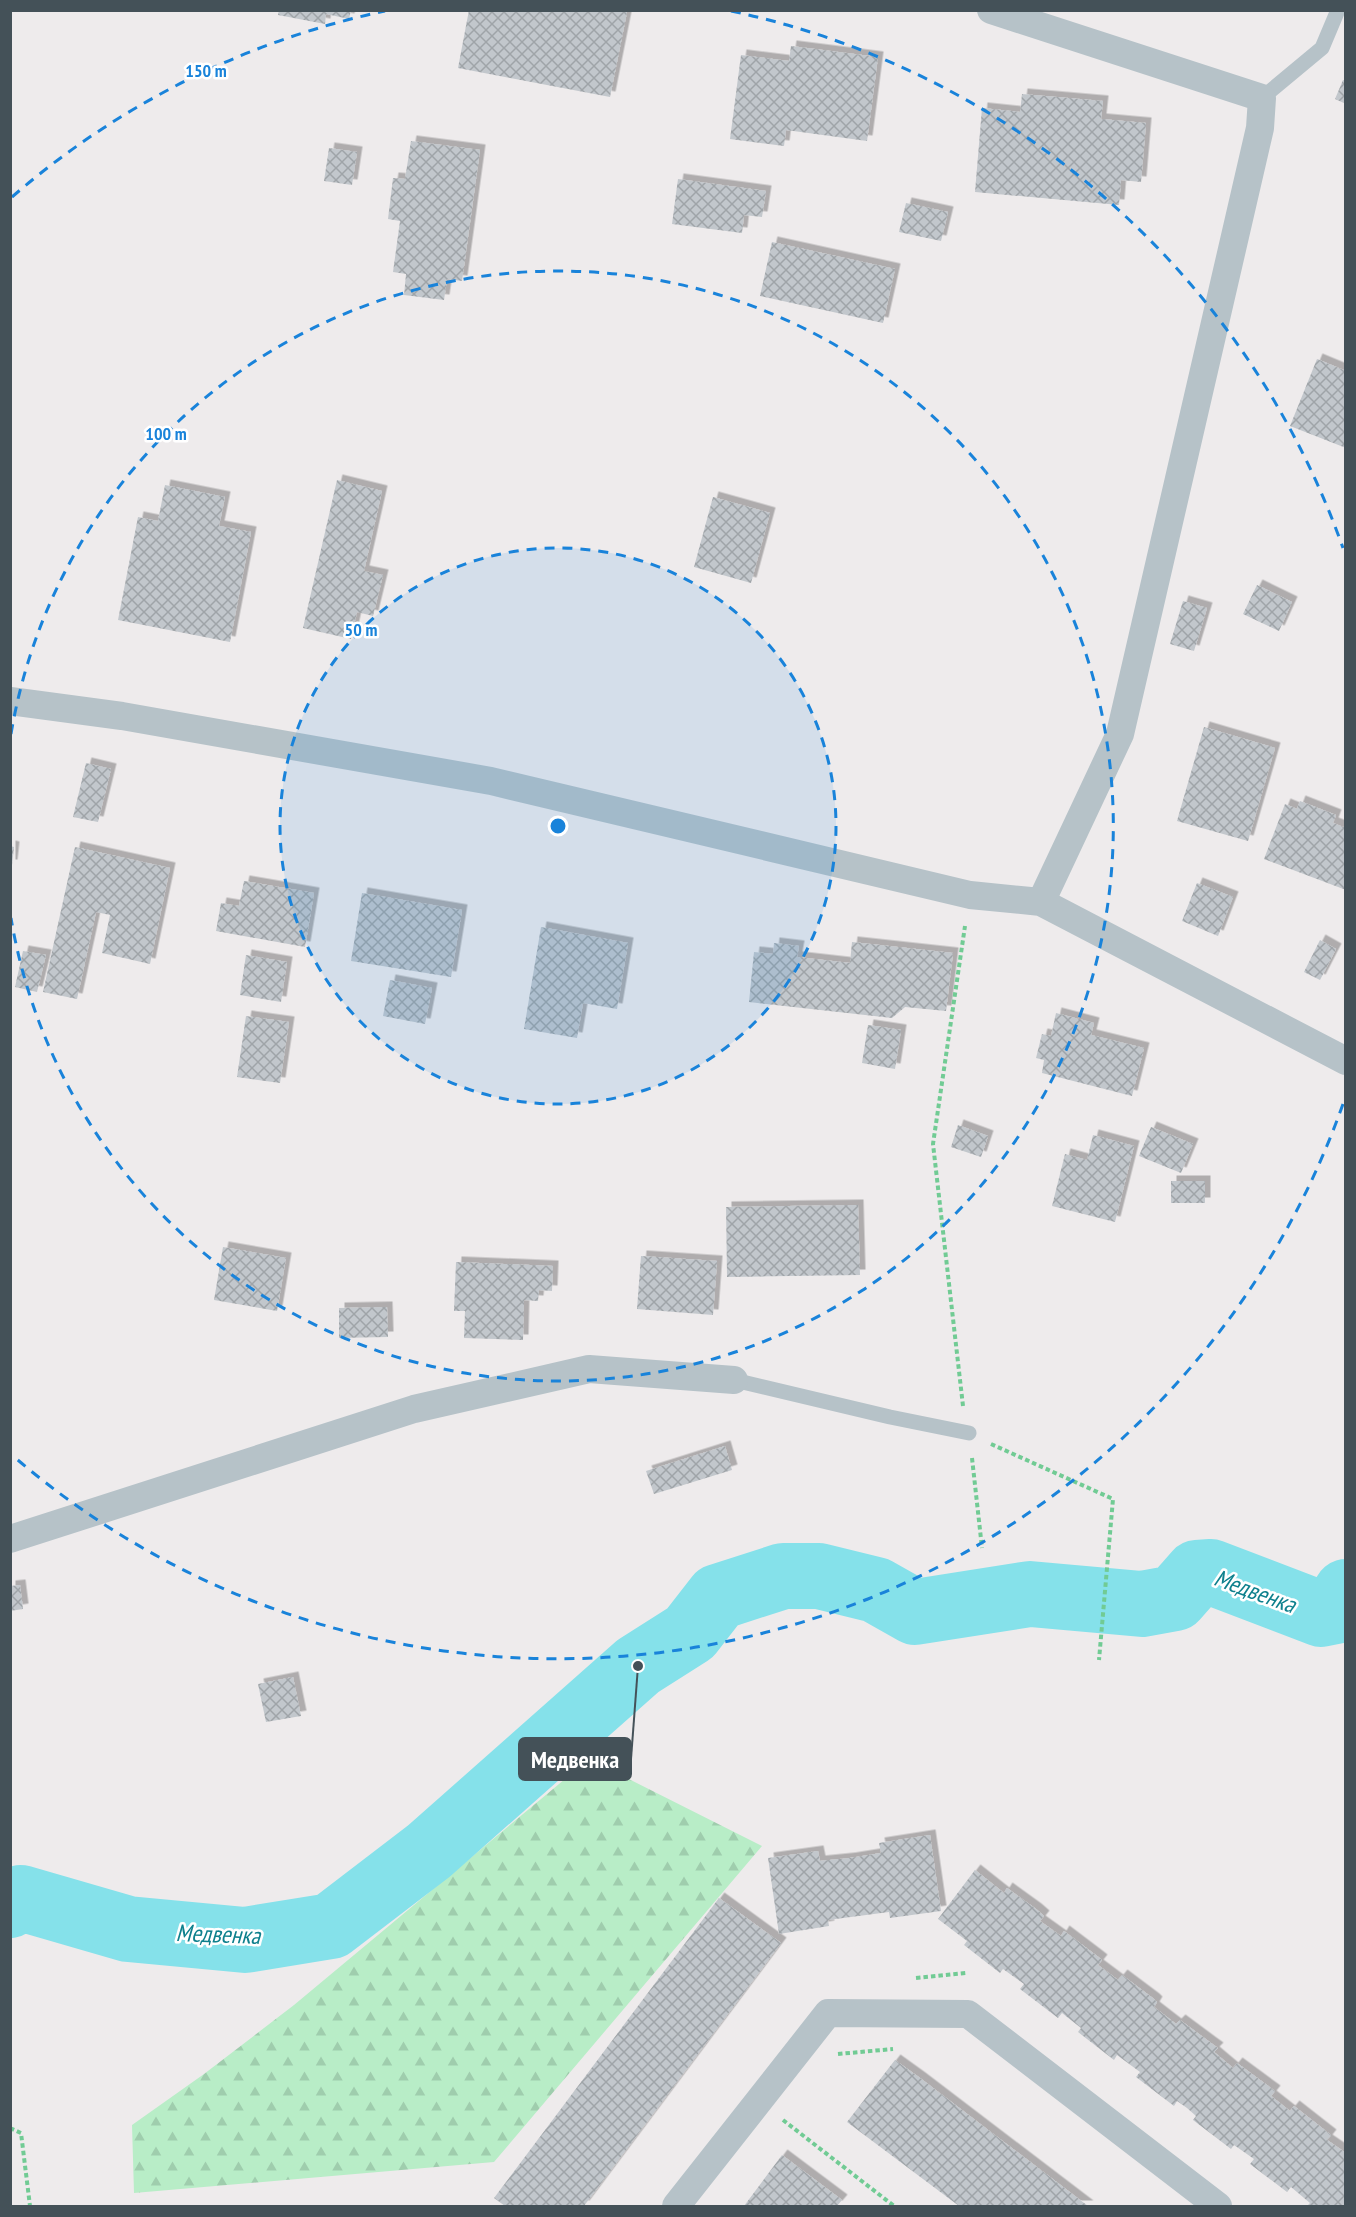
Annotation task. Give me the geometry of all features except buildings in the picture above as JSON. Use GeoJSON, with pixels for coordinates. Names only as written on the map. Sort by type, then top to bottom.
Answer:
{"type":"FeatureCollection","features":[{"type":"Feature","properties":{"kind":"street"},"geometry":{"type":"LineString","coordinates":[[991,10],[1262,98],[1260,128],[1120,734],[1041,902]]}},
{"type":"Feature","properties":{"kind":"street"},"geometry":{"type":"LineString","coordinates":[[10,701],[122,716],[491,781],[970,896],[1041,902],[1346,1061]]}},
{"type":"Feature","properties":{"kind":"street"},"geometry":{"type":"LineString","coordinates":[[10,1539],[414,1409],[589,1369],[734,1380]]}},
{"type":"Feature","properties":{"kind":"street"},"geometry":{"type":"LineString","coordinates":[[676,2206],[828,2013],[968,2014],[1218,2206]]}},
{"type":"Feature","properties":{"kind":"lane"},"geometry":{"type":"LineString","coordinates":[[1262,98],[1322,48],[1338,10]]}},
{"type":"Feature","properties":{"kind":"lane"},"geometry":{"type":"LineString","coordinates":[[734,1380],[969,1433]]}},
{"type":"Feature","properties":{"kind":"path"},"geometry":{"type":"LineString","coordinates":[[970,896],[933,1144],[962,1406],[969,1433],[982,1548]]}},
{"type":"Feature","properties":{"kind":"path"},"geometry":{"type":"LineString","coordinates":[[969,1433],[1113,1499],[1099,1660]]}},
{"type":"Feature","properties":{"kind":"path"},"geometry":{"type":"LineString","coordinates":[[830,2055],[896,2049]]}},
{"type":"Feature","properties":{"kind":"path"},"geometry":{"type":"LineString","coordinates":[[788,2110],[781,2119],[894,2206]]}},
{"type":"Feature","properties":{"kind":"path"},"geometry":{"type":"LineString","coordinates":[[10,2128],[21,2133],[30,2206]]}},
{"type":"Feature","properties":{"kind":"green space"},"geometry":{"type":"Polygon","coordinates":[[[589,1759],[762,1846],[494,2162],[134,2193],[132,2125],[204,2074],[294,2005],[589,1759]]]}},
{"type":"Feature","properties":{"kind":"waterway","name":"Медвенка"},"geometry":{"type":"LineString","coordinates":[[10,1905],[21,1898],[128,1929],[245,1940],[331,1926],[429,1851],[638,1666],[690,1633],[718,1597],[783,1576],[819,1576],[876,1590],[915,1612],[1030,1594],[1142,1604],[1175,1598],[1197,1573],[1211,1572],[1321,1614],[1336,1611],[1346,1592]]}},
{"type":"Feature","properties":{"kind":"place","name":"Медвенка"},"geometry":{"type":"Point","coordinates":[638,1666]}}]}
